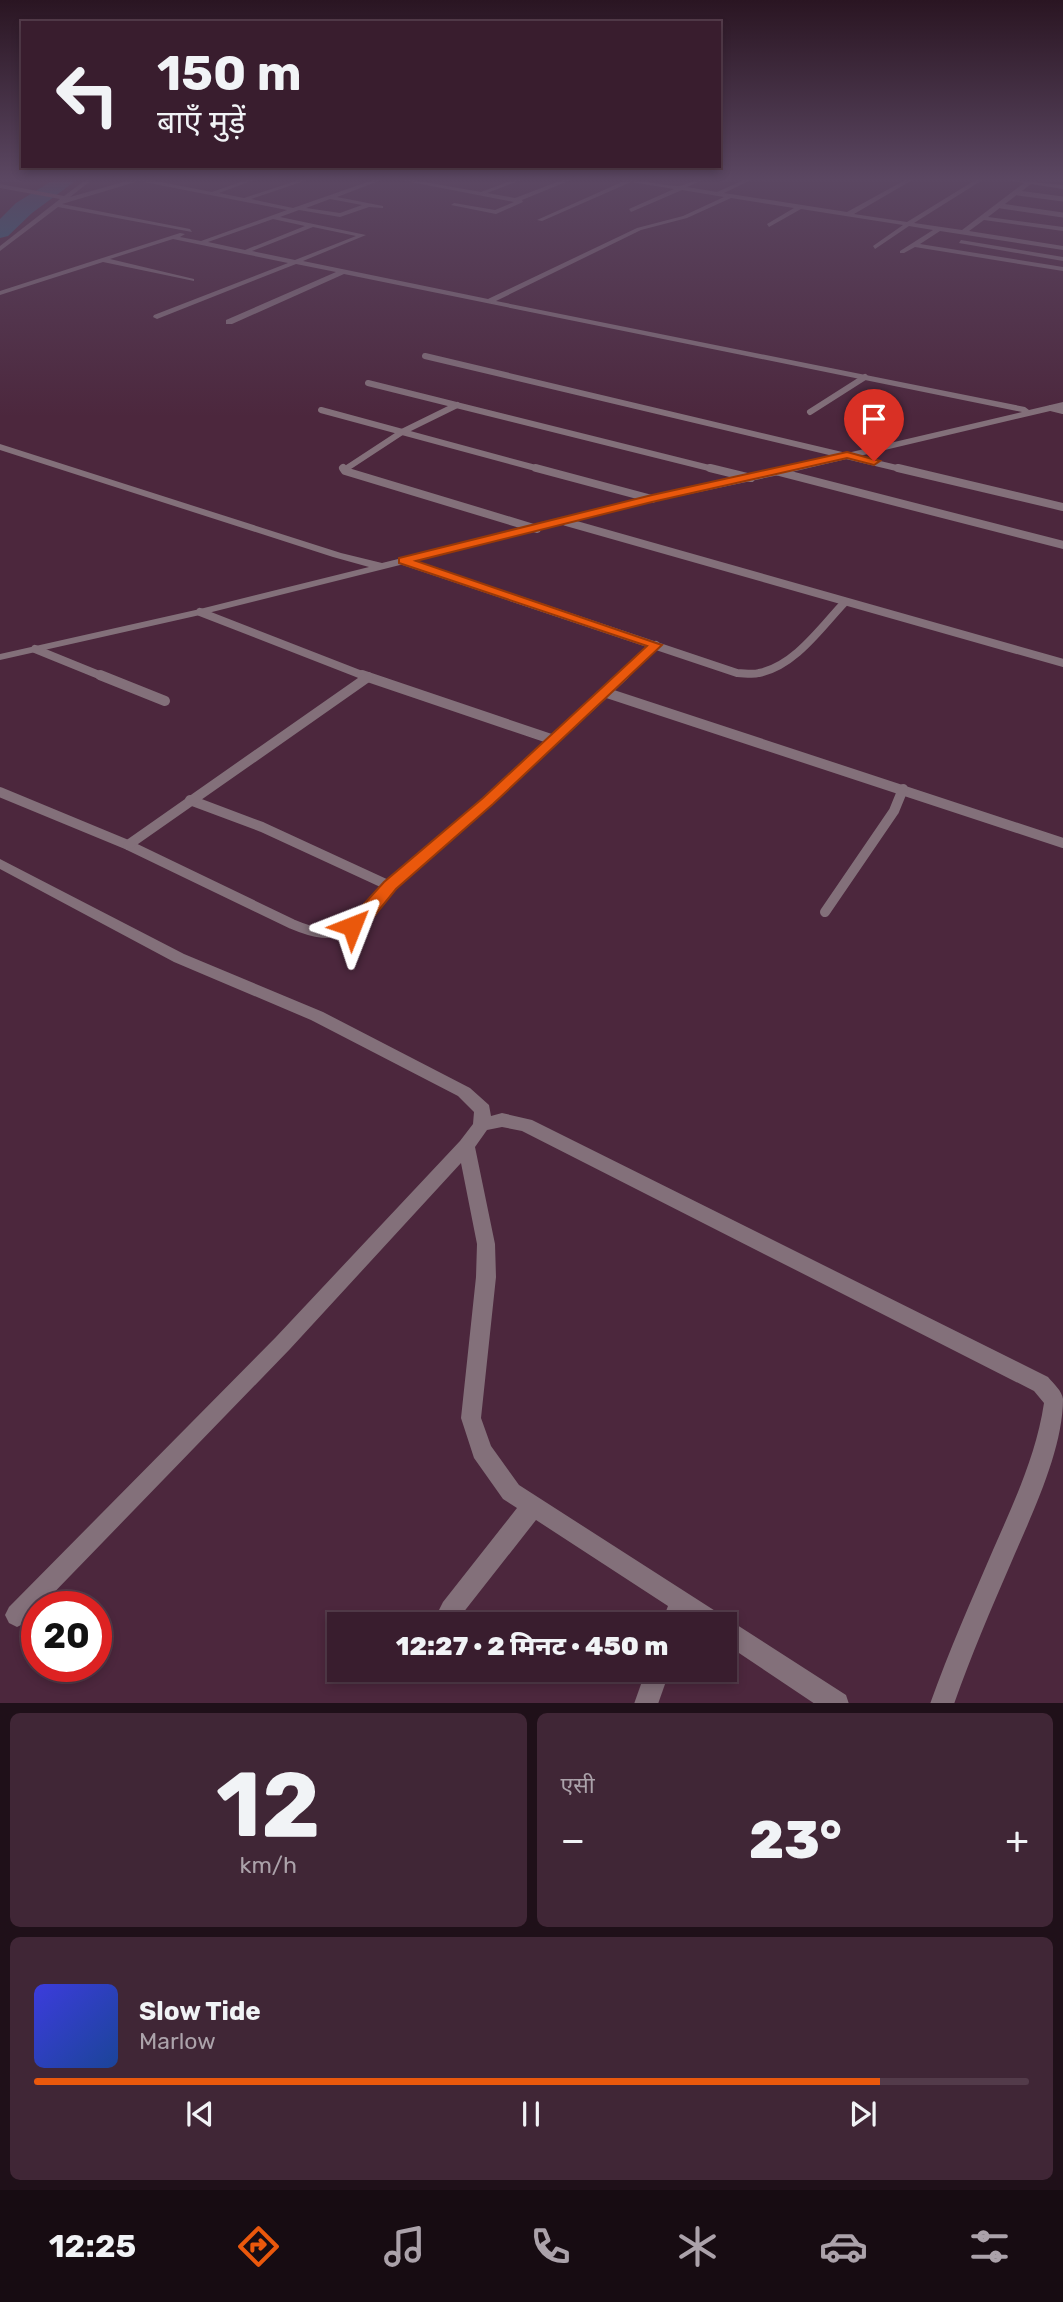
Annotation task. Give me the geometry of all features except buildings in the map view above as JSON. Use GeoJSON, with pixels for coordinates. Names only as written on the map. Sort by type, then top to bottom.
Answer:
{"type":"FeatureCollection","features":[{"type":"Feature","properties":{"kind":"street"},"geometry":{"type":"LineString","coordinates":[[0,293],[108,258]]}},
{"type":"Feature","properties":{"kind":"street"},"geometry":{"type":"LineString","coordinates":[[281,258],[1030,412]]}},
{"type":"Feature","properties":{"kind":"street"},"geometry":{"type":"LineString","coordinates":[[157,317],[306,258]]}},
{"type":"Feature","properties":{"kind":"street"},"geometry":{"type":"LineString","coordinates":[[490,301],[578,258]]}},
{"type":"Feature","properties":{"kind":"street"},"geometry":{"type":"LineString","coordinates":[[986,258],[1063,269]]}},
{"type":"Feature","properties":{"kind":"street"},"geometry":{"type":"LineString","coordinates":[[103,260],[192,280]]}},
{"type":"Feature","properties":{"kind":"street"},"geometry":{"type":"LineString","coordinates":[[229,322],[345,271]]}},
{"type":"Feature","properties":{"kind":"street"},"geometry":{"type":"LineString","coordinates":[[0,657],[200,612],[652,499],[779,472],[1030,412],[1063,408]]}},
{"type":"Feature","properties":{"kind":"street"},"geometry":{"type":"LineString","coordinates":[[0,447],[337,555],[381,566]]}},
{"type":"Feature","properties":{"kind":"street"},"geometry":{"type":"LineString","coordinates":[[0,863],[179,958],[317,1016],[464,1092],[483,1110],[481,1125],[466,1146],[283,1343],[17,1615]]}},
{"type":"Feature","properties":{"kind":"street"},"geometry":{"type":"LineString","coordinates":[[481,1125],[502,1120],[526,1125],[1041,1384],[1055,1401],[1052,1427],[1019,1517],[962,1647],[942,1703]]}},
{"type":"Feature","properties":{"kind":"street"},"geometry":{"type":"LineString","coordinates":[[466,1146],[486,1244],[486,1277],[471,1418],[482,1451],[511,1492],[698,1612]]}},
{"type":"Feature","properties":{"kind":"street"},"geometry":{"type":"LineString","coordinates":[[452,1610],[533,1506]]}},
{"type":"Feature","properties":{"kind":"street"},"geometry":{"type":"LineString","coordinates":[[677,1612],[681,1601]]}},
{"type":"Feature","properties":{"kind":"street"},"geometry":{"type":"LineString","coordinates":[[737,1638],[837,1703]]}},
{"type":"Feature","properties":{"kind":"street"},"geometry":{"type":"LineString","coordinates":[[646,1703],[654,1682]]}},
{"type":"Feature","properties":{"kind":"lane"},"geometry":{"type":"LineString","coordinates":[[425,356],[1063,507]]}},
{"type":"Feature","properties":{"kind":"lane"},"geometry":{"type":"LineString","coordinates":[[810,412],[865,377]]}},
{"type":"Feature","properties":{"kind":"lane"},"geometry":{"type":"LineString","coordinates":[[368,383],[751,478]]}},
{"type":"Feature","properties":{"kind":"lane"},"geometry":{"type":"LineString","coordinates":[[457,405],[402,432],[343,468],[345,471],[537,529]]}},
{"type":"Feature","properties":{"kind":"lane"},"geometry":{"type":"LineString","coordinates":[[321,410],[652,499]]}},
{"type":"Feature","properties":{"kind":"lane"},"geometry":{"type":"LineString","coordinates":[[779,472],[1063,545]]}},
{"type":"Feature","properties":{"kind":"lane"},"geometry":{"type":"LineString","coordinates":[[566,522],[1063,663]]}},
{"type":"Feature","properties":{"kind":"lane"},"geometry":{"type":"LineString","coordinates":[[403,561],[737,673],[757,674],[791,655],[845,602]]}},
{"type":"Feature","properties":{"kind":"lane"},"geometry":{"type":"LineString","coordinates":[[200,612],[368,677],[554,740]]}},
{"type":"Feature","properties":{"kind":"lane"},"geometry":{"type":"LineString","coordinates":[[0,792],[128,845],[314,933],[331,934],[352,926],[365,916],[390,886],[488,801],[656,645]]}},
{"type":"Feature","properties":{"kind":"lane"},"geometry":{"type":"LineString","coordinates":[[36,649],[165,701]]}},
{"type":"Feature","properties":{"kind":"lane"},"geometry":{"type":"LineString","coordinates":[[128,845],[368,677]]}},
{"type":"Feature","properties":{"kind":"lane"},"geometry":{"type":"LineString","coordinates":[[604,692],[1063,843]]}},
{"type":"Feature","properties":{"kind":"lane"},"geometry":{"type":"LineString","coordinates":[[825,912],[894,811],[903,789]]}},
{"type":"Feature","properties":{"kind":"lane"},"geometry":{"type":"LineString","coordinates":[[190,800],[262,827],[390,886]]}},
{"type":"Feature","properties":{"kind":"route"},"geometry":{"type":"LineString","coordinates":[[352,926],[365,916],[390,886],[488,801],[573,719],[656,645],[403,561],[652,499],[847,455],[874,461]]}}]}
